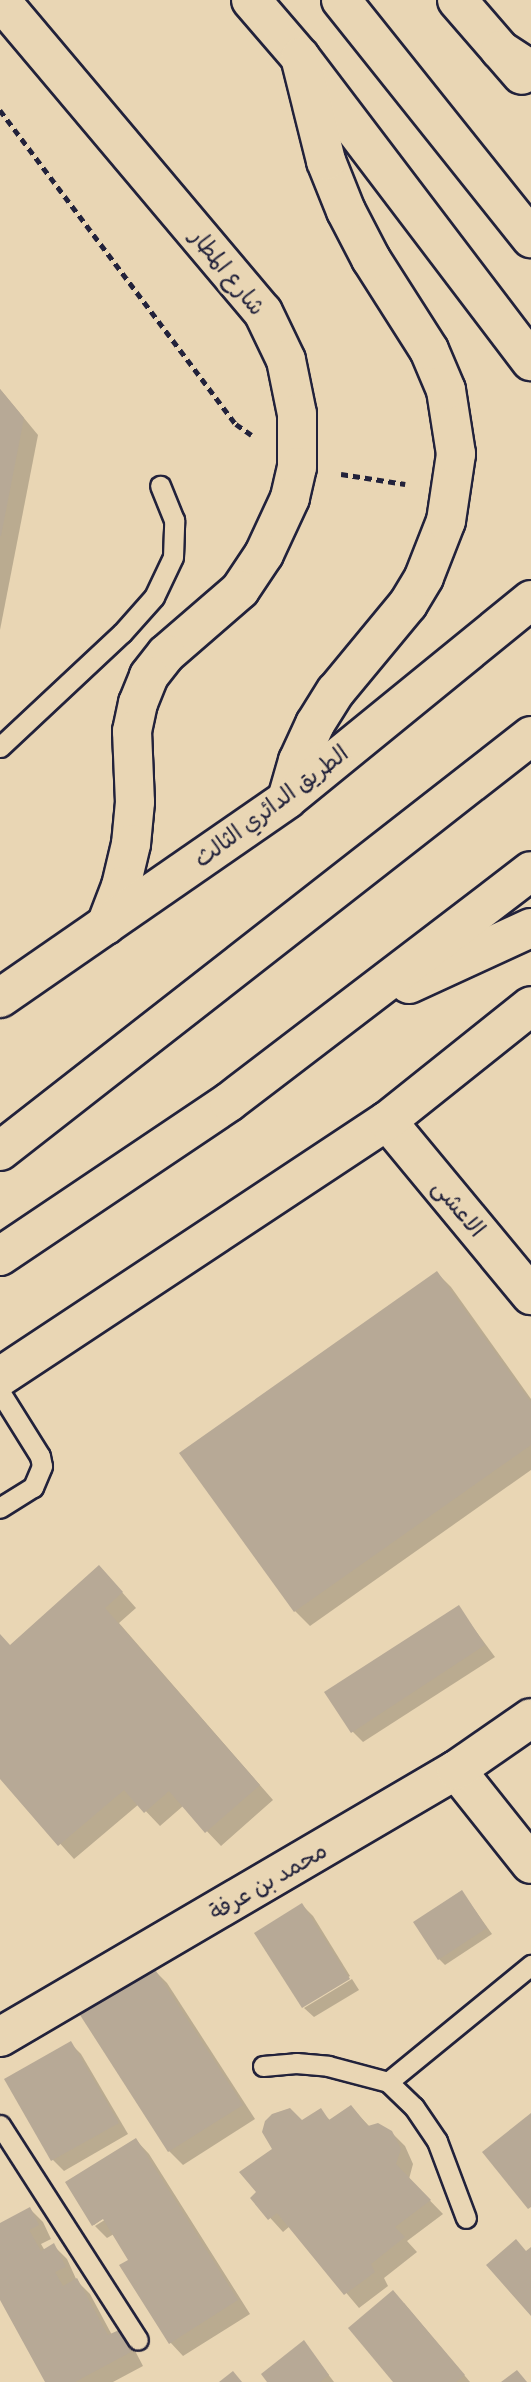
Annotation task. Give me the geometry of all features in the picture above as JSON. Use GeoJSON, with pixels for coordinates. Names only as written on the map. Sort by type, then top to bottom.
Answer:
{"type":"FeatureCollection","features":[{"type":"Feature","properties":{"kind":"main road","name":"شارع المطار"},"geometry":{"type":"LineString","coordinates":[[0,0],[263,312],[286,360],[297,414],[297,467],[282,520],[240,590],[166,654],[149,676],[138,703],[132,731],[135,802],[131,844],[121,886],[106,925]]}},
{"type":"Feature","properties":{"kind":"main road"},"geometry":{"type":"LineString","coordinates":[[251,0],[300,57],[531,361]]}},
{"type":"Feature","properties":{"kind":"main road"},"geometry":{"type":"LineString","coordinates":[[341,0],[531,238]]}},
{"type":"Feature","properties":{"kind":"main road"},"geometry":{"type":"LineString","coordinates":[[457,0],[516,60],[531,86]]}},
{"type":"Feature","properties":{"kind":"main road"},"geometry":{"type":"LineString","coordinates":[[287,799],[298,761],[315,724],[336,691],[408,604],[437,551],[452,491],[456,454],[446,390],[429,350],[371,259],[346,211],[326,161],[300,57]]}},
{"type":"Feature","properties":{"kind":"main road","name":"الطريق الدائري الثالث"},"geometry":{"type":"LineString","coordinates":[[0,998],[287,799],[531,600]]}},
{"type":"Feature","properties":{"kind":"main road"},"geometry":{"type":"LineString","coordinates":[[0,1151],[531,736]]}},
{"type":"Feature","properties":{"kind":"main road"},"geometry":{"type":"LineString","coordinates":[[0,1256],[229,1102],[531,871]]}},
{"type":"Feature","properties":{"kind":"main road"},"geometry":{"type":"LineString","coordinates":[[350,1012],[531,928]]}},
{"type":"Feature","properties":{"kind":"main road"},"geometry":{"type":"LineString","coordinates":[[0,1377],[387,1121],[531,1006]]}},
{"type":"Feature","properties":{"kind":"main road","name":"الاعشى"},"geometry":{"type":"LineString","coordinates":[[387,1121],[531,1295]]}},
{"type":"Feature","properties":{"kind":"main road","name":"محمد بن عرفة"},"geometry":{"type":"LineString","coordinates":[[0,2037],[456,1770],[531,1718]]}},
{"type":"Feature","properties":{"kind":"main road"},"geometry":{"type":"LineString","coordinates":[[456,1770],[531,1864]]}},
{"type":"Feature","properties":{"kind":"lane"},"geometry":{"type":"LineString","coordinates":[[0,747],[86,667],[154,597],[173,557],[174,520],[160,486]]}},
{"type":"Feature","properties":{"kind":"lane"},"geometry":{"type":"LineString","coordinates":[[0,1392],[40,1456],[41,1466],[33,1487],[0,1508]]}},
{"type":"Feature","properties":{"kind":"lane"},"geometry":{"type":"LineString","coordinates":[[388,2082],[531,1965]]}},
{"type":"Feature","properties":{"kind":"lane"},"geometry":{"type":"LineString","coordinates":[[263,2066],[296,2063],[328,2066],[388,2082],[414,2107],[437,2141],[466,2218]]}},
{"type":"Feature","properties":{"kind":"lane"},"geometry":{"type":"LineString","coordinates":[[0,2125],[138,2340]]}},
{"type":"Feature","properties":{"kind":"path"},"geometry":{"type":"LineString","coordinates":[[0,110],[236,424],[297,467],[452,491]]}},
{"type":"Feature","properties":{"kind":"building"},"geometry":{"type":"Polygon","coordinates":[[[0,389],[24,418],[1,536],[0,536],[0,389]]]}},
{"type":"Feature","properties":{"kind":"building"},"geometry":{"type":"Polygon","coordinates":[[[437,1271],[531,1402],[531,1445],[294,1612],[179,1453],[437,1271]]]}},
{"type":"Feature","properties":{"kind":"building"},"geometry":{"type":"Polygon","coordinates":[[[99,1565],[123,1592],[105,1608],[260,1785],[205,1833],[169,1791],[144,1813],[124,1790],[58,1846],[0,1779],[0,1634],[10,1645],[99,1565]]]}},
{"type":"Feature","properties":{"kind":"building"},"geometry":{"type":"Polygon","coordinates":[[[459,1605],[485,1645],[351,1733],[324,1692],[459,1605]]]}},
{"type":"Feature","properties":{"kind":"building"},"geometry":{"type":"Polygon","coordinates":[[[462,1890],[487,1928],[438,1960],[413,1922],[462,1890]]]}},
{"type":"Feature","properties":{"kind":"building"},"geometry":{"type":"Polygon","coordinates":[[[302,1903],[350,1979],[302,2008],[254,1933],[302,1903]]]}},
{"type":"Feature","properties":{"kind":"building"},"geometry":{"type":"Polygon","coordinates":[[[154,1968],[243,2105],[168,2152],[80,2015],[154,1968]]]}},
{"type":"Feature","properties":{"kind":"building"},"geometry":{"type":"Polygon","coordinates":[[[71,2041],[119,2123],[51,2161],[4,2079],[71,2041]]]}},
{"type":"Feature","properties":{"kind":"building"},"geometry":{"type":"Polygon","coordinates":[[[351,2105],[368,2126],[378,2123],[392,2131],[401,2149],[396,2164],[431,2200],[395,2227],[405,2237],[371,2264],[375,2272],[344,2295],[277,2213],[268,2220],[250,2198],[256,2192],[239,2172],[272,2149],[262,2132],[265,2121],[272,2114],[290,2108],[302,2120],[321,2108],[329,2120],[351,2105]]]}},
{"type":"Feature","properties":{"kind":"building"},"geometry":{"type":"Polygon","coordinates":[[[531,2113],[531,2207],[528,2209],[482,2152],[531,2113]]]}},
{"type":"Feature","properties":{"kind":"building"},"geometry":{"type":"Polygon","coordinates":[[[136,2138],[238,2300],[169,2344],[119,2265],[128,2260],[103,2219],[92,2226],[65,2182],[136,2138]]]}},
{"type":"Feature","properties":{"kind":"building"},"geometry":{"type":"Polygon","coordinates":[[[30,2207],[39,2225],[29,2230],[41,2251],[54,2243],[66,2267],[55,2272],[63,2286],[77,2278],[108,2335],[119,2330],[131,2352],[75,2382],[45,2382],[0,2300],[0,2223],[30,2207]]]}},
{"type":"Feature","properties":{"kind":"building"},"geometry":{"type":"Polygon","coordinates":[[[516,2239],[526,2251],[531,2247],[531,2316],[486,2265],[516,2239]]]}},
{"type":"Feature","properties":{"kind":"building"},"geometry":{"type":"Polygon","coordinates":[[[393,2290],[465,2375],[456,2382],[393,2382],[348,2328],[393,2290]]]}},
{"type":"Feature","properties":{"kind":"building"},"geometry":{"type":"Polygon","coordinates":[[[304,2340],[329,2375],[320,2382],[267,2382],[261,2374],[304,2340]]]}},
{"type":"Feature","properties":{"kind":"building"},"geometry":{"type":"Polygon","coordinates":[[[517,2370],[527,2382],[501,2382],[517,2370]]]}},
{"type":"Feature","properties":{"kind":"building"},"geometry":{"type":"Polygon","coordinates":[[[233,2371],[242,2382],[219,2382],[233,2371]]]}}]}
